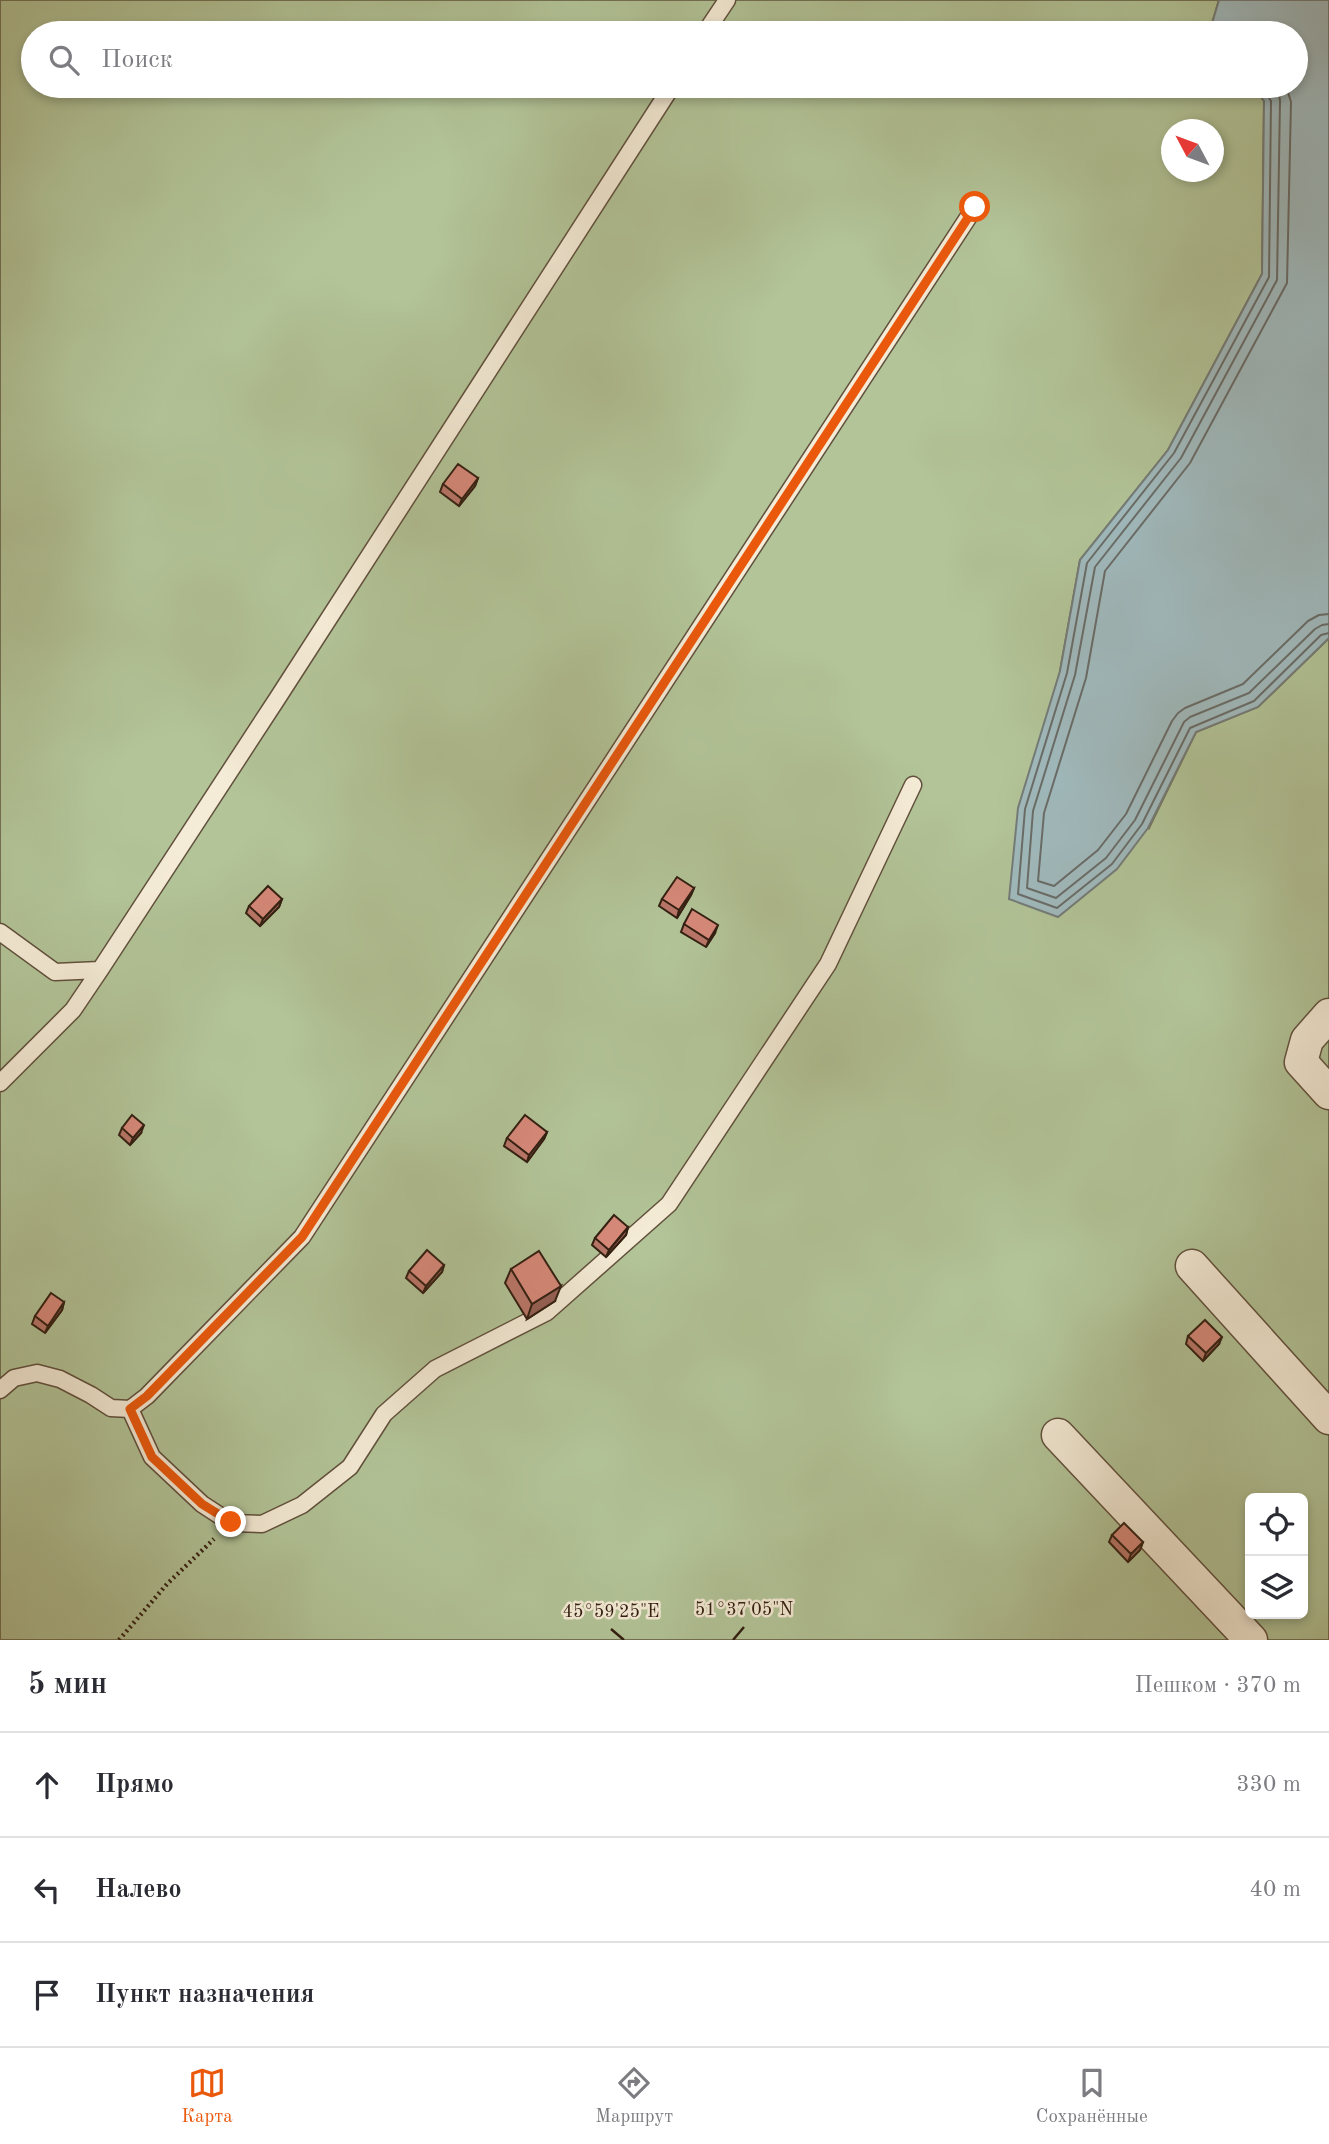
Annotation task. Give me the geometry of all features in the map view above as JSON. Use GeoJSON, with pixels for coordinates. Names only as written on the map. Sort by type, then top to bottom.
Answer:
{"type":"FeatureCollection","features":[{"type":"Feature","properties":{"kind":"street"},"geometry":{"type":"LineString","coordinates":[[1329,1015],[1307,1040],[1301,1062],[1329,1093]]}},
{"type":"Feature","properties":{"kind":"street"},"geometry":{"type":"LineString","coordinates":[[1192,1266],[1329,1418]]}},
{"type":"Feature","properties":{"kind":"street"},"geometry":{"type":"LineString","coordinates":[[1058,1435],[1251,1640]]}},
{"type":"Feature","properties":{"kind":"lane"},"geometry":{"type":"LineString","coordinates":[[713,21],[727,0]]}},
{"type":"Feature","properties":{"kind":"lane"},"geometry":{"type":"LineString","coordinates":[[0,1083],[73,1010],[100,970],[664,98]]}},
{"type":"Feature","properties":{"kind":"lane"},"geometry":{"type":"LineString","coordinates":[[0,1390],[14,1378],[37,1373],[60,1379],[111,1408],[130,1409],[147,1396],[302,1237],[975,207]]}},
{"type":"Feature","properties":{"kind":"lane"},"geometry":{"type":"LineString","coordinates":[[130,1409],[152,1457],[202,1504],[231,1522],[262,1524],[302,1505],[350,1467],[384,1414],[435,1369],[547,1312],[668,1204],[828,964],[913,785]]}},
{"type":"Feature","properties":{"kind":"lane"},"geometry":{"type":"LineString","coordinates":[[0,932],[55,972],[100,970]]}},
{"type":"Feature","properties":{"kind":"path"},"geometry":{"type":"LineString","coordinates":[[119,1640],[167,1584],[231,1522]]}},
{"type":"Feature","properties":{"kind":"green space"},"geometry":{"type":"Polygon","coordinates":[[[0,0],[1219,0],[1213,21],[21,21],[21,98],[1262,98],[1264,101],[1262,274],[1168,450],[1080,560],[1060,671],[1149,828],[1196,732],[1258,707],[1329,638],[1329,1640],[0,1640],[0,0]]]}},
{"type":"Feature","properties":{"kind":"water"},"geometry":{"type":"Polygon","coordinates":[[[1219,0],[1329,0],[1329,638],[1258,707],[1196,732],[1148,828],[1117,869],[1058,917],[1009,899],[1018,808],[1060,671],[1080,560],[1168,450],[1262,274],[1264,101],[1262,98],[1308,98],[1308,21],[1213,21],[1219,0]]]}},
{"type":"Feature","properties":{"kind":"building"},"geometry":{"type":"Polygon","coordinates":[[[458,464],[478,478],[462,499],[443,484],[458,464]]]}},
{"type":"Feature","properties":{"kind":"building"},"geometry":{"type":"Polygon","coordinates":[[[677,877],[694,888],[679,910],[662,899],[677,877]]]}},
{"type":"Feature","properties":{"kind":"building"},"geometry":{"type":"Polygon","coordinates":[[[268,886],[282,899],[263,919],[249,906],[268,886]]]}},
{"type":"Feature","properties":{"kind":"building"},"geometry":{"type":"Polygon","coordinates":[[[692,909],[718,925],[709,940],[684,924],[692,909]]]}},
{"type":"Feature","properties":{"kind":"building"},"geometry":{"type":"Polygon","coordinates":[[[132,1115],[144,1125],[133,1138],[122,1128],[132,1115]]]}},
{"type":"Feature","properties":{"kind":"building"},"geometry":{"type":"Polygon","coordinates":[[[525,1115],[547,1132],[529,1155],[507,1138],[525,1115]]]}},
{"type":"Feature","properties":{"kind":"building"},"geometry":{"type":"Polygon","coordinates":[[[614,1215],[628,1227],[609,1250],[595,1238],[614,1215]]]}},
{"type":"Feature","properties":{"kind":"building"},"geometry":{"type":"Polygon","coordinates":[[[427,1250],[444,1265],[426,1286],[409,1271],[427,1250]]]}},
{"type":"Feature","properties":{"kind":"building"},"geometry":{"type":"Polygon","coordinates":[[[539,1251],[561,1286],[532,1304],[511,1269],[539,1251]]]}},
{"type":"Feature","properties":{"kind":"building"},"geometry":{"type":"Polygon","coordinates":[[[51,1293],[64,1302],[48,1326],[35,1316],[51,1293]]]}},
{"type":"Feature","properties":{"kind":"building"},"geometry":{"type":"Polygon","coordinates":[[[1205,1320],[1222,1337],[1206,1353],[1188,1336],[1205,1320]]]}},
{"type":"Feature","properties":{"kind":"building"},"geometry":{"type":"Polygon","coordinates":[[[1124,1523],[1143,1542],[1131,1554],[1112,1535],[1124,1523]]]}},
{"type":"Feature","properties":{"kind":"route"},"geometry":{"type":"LineString","coordinates":[[231,1522],[202,1504],[152,1457],[130,1409],[147,1396],[302,1237],[975,207]]}}]}
